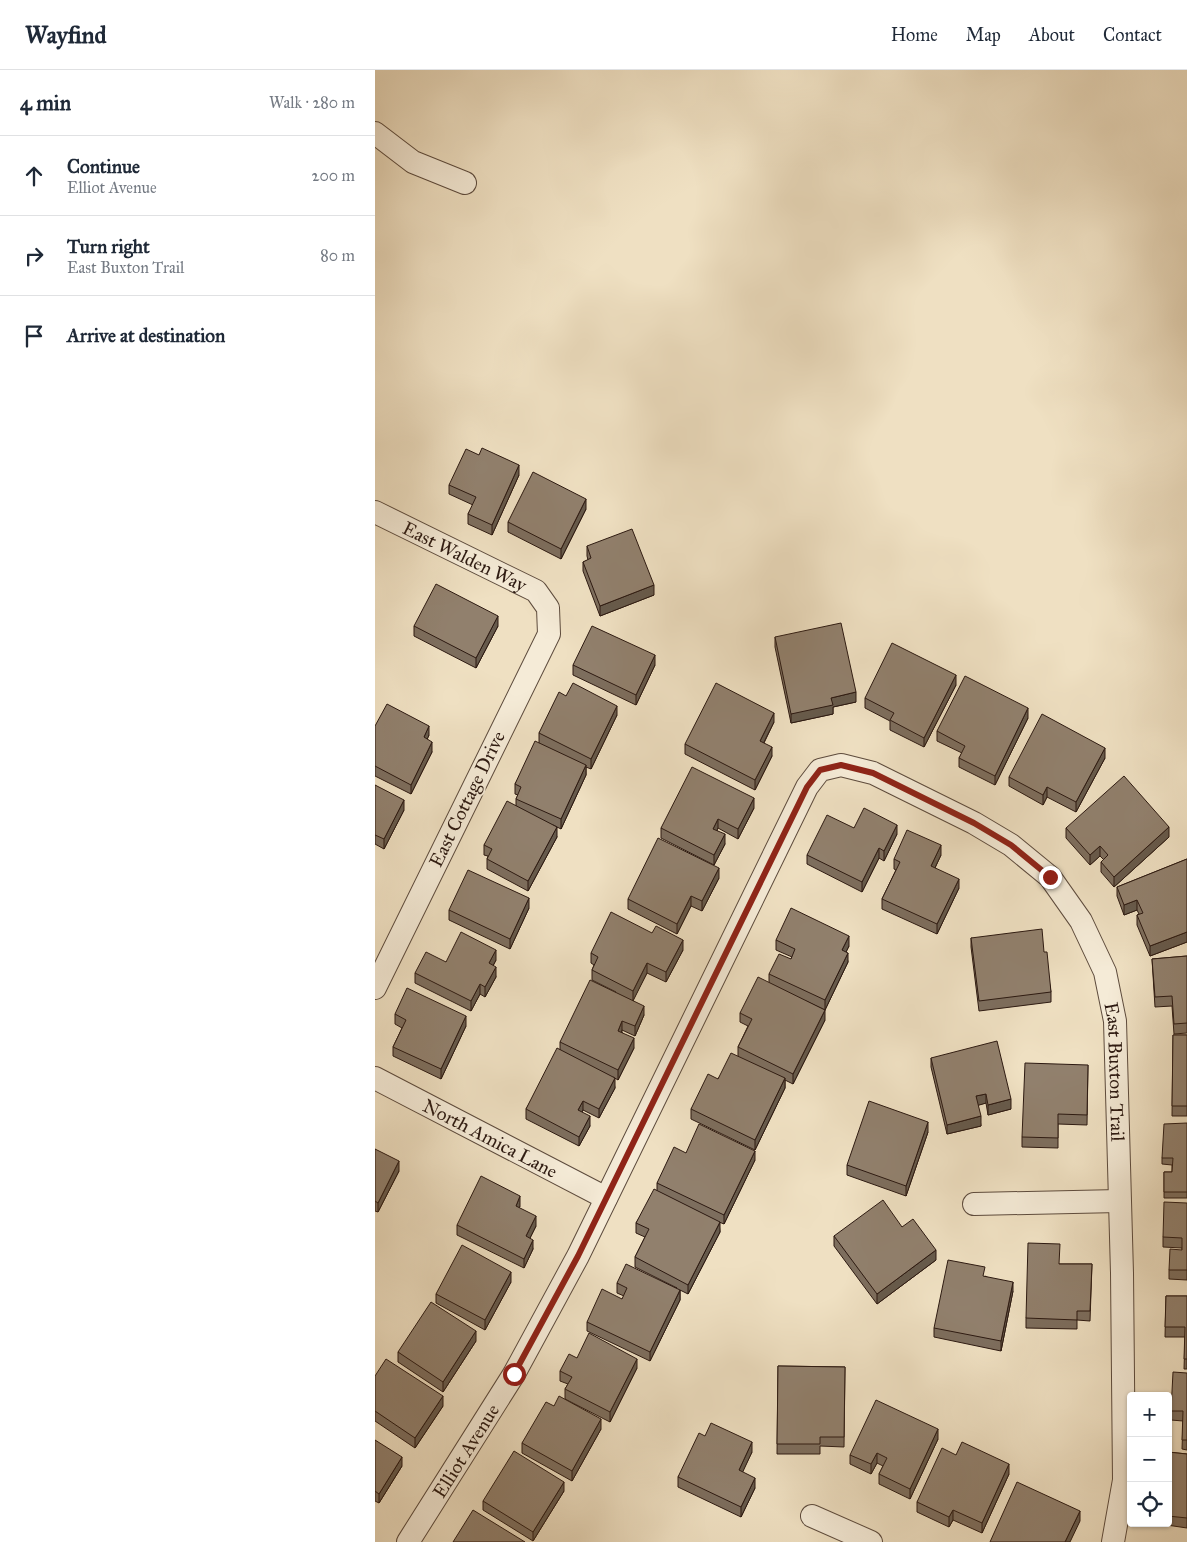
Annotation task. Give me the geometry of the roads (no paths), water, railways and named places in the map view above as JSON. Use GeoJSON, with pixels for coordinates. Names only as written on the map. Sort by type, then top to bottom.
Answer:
{"type":"FeatureCollection","features":[{"type":"Feature","properties":{"kind":"street"},"geometry":{"type":"LineString","coordinates":[[375,133],[413,162],[465,183]]}},
{"type":"Feature","properties":{"kind":"street","name":"East Walden Way"},"geometry":{"type":"LineString","coordinates":[[375,512],[536,591],[547,608]]}},
{"type":"Feature","properties":{"kind":"street","name":"East Cottage Drive"},"geometry":{"type":"LineString","coordinates":[[375,988],[549,634],[547,608]]}},
{"type":"Feature","properties":{"kind":"street","name":"East Buxton Trail"},"geometry":{"type":"LineString","coordinates":[[820,770],[841,765],[873,773],[974,823],[1011,845],[1050,877],[1081,921],[1105,972],[1115,1021],[1125,1480],[1113,1542]]}},
{"type":"Feature","properties":{"kind":"street","name":"Elliot Avenue"},"geometry":{"type":"LineString","coordinates":[[408,1542],[514,1374],[578,1256],[807,787],[820,770]]}},
{"type":"Feature","properties":{"kind":"street","name":"North Amica Lane"},"geometry":{"type":"LineString","coordinates":[[375,1078],[606,1198]]}},
{"type":"Feature","properties":{"kind":"street"},"geometry":{"type":"LineString","coordinates":[[974,1204],[1119,1201]]}},
{"type":"Feature","properties":{"kind":"street"},"geometry":{"type":"LineString","coordinates":[[812,1516],[871,1542]]}}]}
